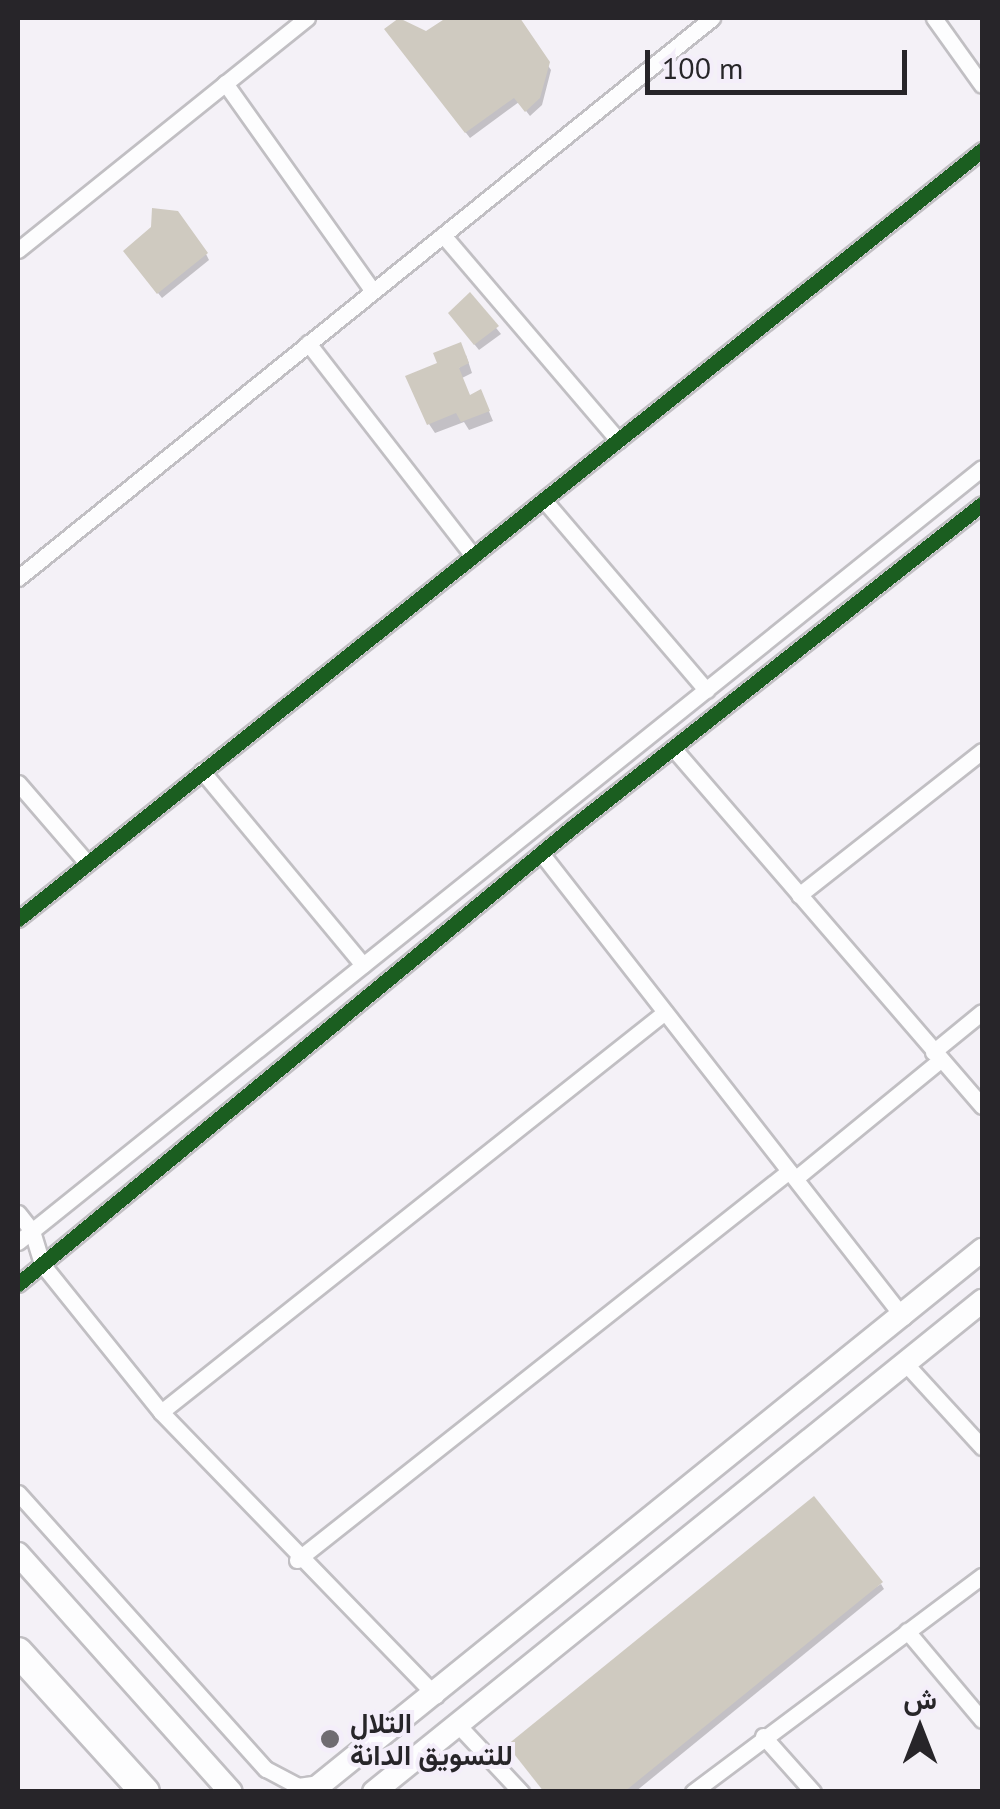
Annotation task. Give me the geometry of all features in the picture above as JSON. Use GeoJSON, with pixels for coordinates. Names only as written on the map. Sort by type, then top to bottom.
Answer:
{"type":"FeatureCollection","features":[{"type":"Feature","properties":{"kind":"highway"},"geometry":{"type":"LineString","coordinates":[[18,1652],[145,1792]]}},
{"type":"Feature","properties":{"kind":"street"},"geometry":{"type":"LineString","coordinates":[[18,250],[307,18]]}},
{"type":"Feature","properties":{"kind":"street"},"geometry":{"type":"LineString","coordinates":[[18,578],[712,18]]}},
{"type":"Feature","properties":{"kind":"street"},"geometry":{"type":"LineString","coordinates":[[934,18],[982,86]]}},
{"type":"Feature","properties":{"kind":"street"},"geometry":{"type":"LineString","coordinates":[[225,83],[374,291]]}},
{"type":"Feature","properties":{"kind":"street"},"geometry":{"type":"LineString","coordinates":[[18,919],[982,150]]}},
{"type":"Feature","properties":{"kind":"street"},"geometry":{"type":"LineString","coordinates":[[443,235],[618,440]]}},
{"type":"Feature","properties":{"kind":"street"},"geometry":{"type":"LineString","coordinates":[[308,343],[473,556]]}},
{"type":"Feature","properties":{"kind":"street"},"geometry":{"type":"LineString","coordinates":[[18,1242],[982,468]]}},
{"type":"Feature","properties":{"kind":"street"},"geometry":{"type":"LineString","coordinates":[[544,500],[706,690]]}},
{"type":"Feature","properties":{"kind":"street"},"geometry":{"type":"LineString","coordinates":[[18,1284],[541,854],[982,504]]}},
{"type":"Feature","properties":{"kind":"street"},"geometry":{"type":"LineString","coordinates":[[673,748],[982,1106]]}},
{"type":"Feature","properties":{"kind":"street"},"geometry":{"type":"LineString","coordinates":[[799,895],[982,750]]}},
{"type":"Feature","properties":{"kind":"street"},"geometry":{"type":"LineString","coordinates":[[202,771],[364,964]]}},
{"type":"Feature","properties":{"kind":"street"},"geometry":{"type":"LineString","coordinates":[[18,783],[87,863]]}},
{"type":"Feature","properties":{"kind":"street"},"geometry":{"type":"LineString","coordinates":[[541,854],[903,1317]]}},
{"type":"Feature","properties":{"kind":"street"},"geometry":{"type":"LineString","coordinates":[[160,1412],[665,1012]]}},
{"type":"Feature","properties":{"kind":"street"},"geometry":{"type":"LineString","coordinates":[[297,1560],[792,1175],[937,1056],[982,1012]]}},
{"type":"Feature","properties":{"kind":"street"},"geometry":{"type":"LineString","coordinates":[[18,1212],[32,1230],[42,1264],[160,1412],[297,1560],[436,1696]]}},
{"type":"Feature","properties":{"kind":"street"},"geometry":{"type":"LineString","coordinates":[[18,1493],[266,1769],[298,1786],[316,1787],[436,1696],[982,1250]]}},
{"type":"Feature","properties":{"kind":"street"},"geometry":{"type":"LineString","coordinates":[[374,1792],[982,1301]]}},
{"type":"Feature","properties":{"kind":"street"},"geometry":{"type":"LineString","coordinates":[[905,1363],[982,1447]]}},
{"type":"Feature","properties":{"kind":"street"},"geometry":{"type":"LineString","coordinates":[[18,1554],[231,1792]]}},
{"type":"Feature","properties":{"kind":"street"},"geometry":{"type":"LineString","coordinates":[[693,1792],[982,1576]]}},
{"type":"Feature","properties":{"kind":"street"},"geometry":{"type":"LineString","coordinates":[[907,1631],[982,1720]]}},
{"type":"Feature","properties":{"kind":"street"},"geometry":{"type":"LineString","coordinates":[[153,1703],[168,1737],[210,1792]]}},
{"type":"Feature","properties":{"kind":"street"},"geometry":{"type":"LineString","coordinates":[[459,1726],[521,1792]]}},
{"type":"Feature","properties":{"kind":"street"},"geometry":{"type":"LineString","coordinates":[[763,1736],[813,1792]]}},
{"type":"Feature","properties":{"kind":"building"},"geometry":{"type":"Polygon","coordinates":[[[399,18],[426,31],[446,18],[520,18],[550,62],[540,98],[525,112],[514,98],[465,133],[384,29],[399,18]]]}},
{"type":"Feature","properties":{"kind":"building"},"geometry":{"type":"Polygon","coordinates":[[[152,208],[178,211],[208,253],[157,294],[123,251],[151,227],[152,208]]]}},
{"type":"Feature","properties":{"kind":"building"},"geometry":{"type":"Polygon","coordinates":[[[470,292],[499,326],[474,345],[448,313],[470,292]]]}},
{"type":"Feature","properties":{"kind":"building"},"geometry":{"type":"Polygon","coordinates":[[[461,342],[469,363],[459,368],[470,395],[481,389],[490,411],[461,422],[456,413],[427,425],[405,376],[437,363],[433,353],[461,342]]]}},
{"type":"Feature","properties":{"kind":"building"},"geometry":{"type":"Polygon","coordinates":[[[814,1496],[883,1582],[624,1792],[544,1792],[507,1745],[814,1496]]]}},
{"type":"Feature","properties":{"kind":"cycle path"},"geometry":{"type":"LineString","coordinates":[[18,919],[982,150]]}},
{"type":"Feature","properties":{"kind":"cycle path"},"geometry":{"type":"LineString","coordinates":[[18,1284],[575,825],[982,504]]}},
{"type":"Feature","properties":{"kind":"place","name":"التلال للتسويق الدانة"},"geometry":{"type":"Point","coordinates":[330,1739]}}]}
